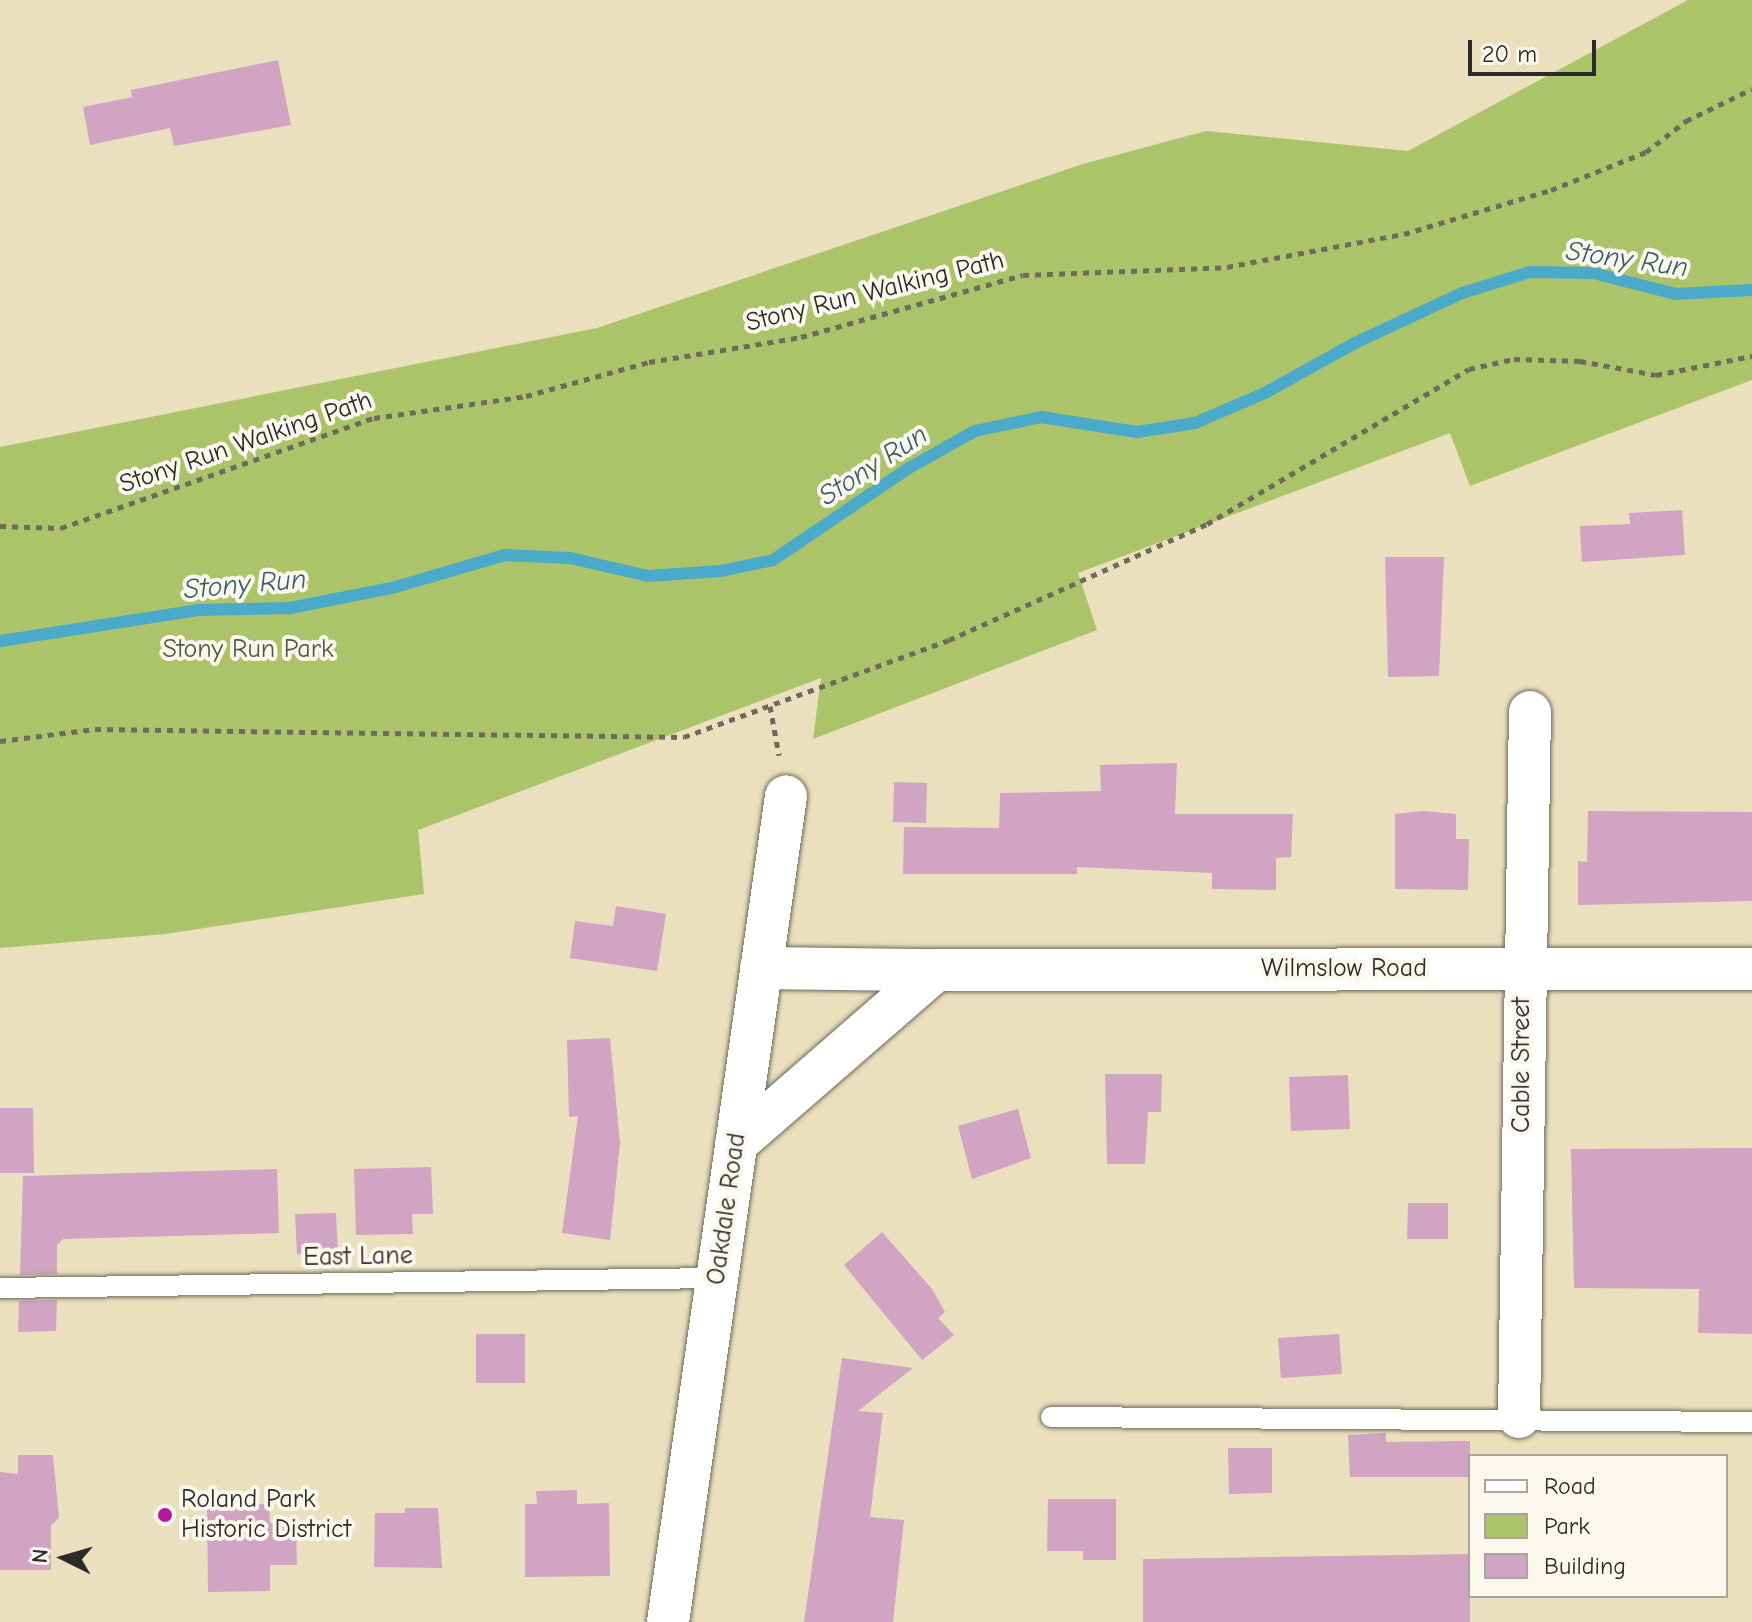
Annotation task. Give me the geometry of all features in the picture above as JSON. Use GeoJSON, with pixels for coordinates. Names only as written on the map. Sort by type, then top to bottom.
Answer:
{"type":"FeatureCollection","features":[{"type":"Feature","properties":{"kind":"street","name":"Cable Street"},"geometry":{"type":"LineString","coordinates":[[1519,1417],[1523,968],[1530,712]]}},
{"type":"Feature","properties":{"kind":"street","name":"Oakdale Road"},"geometry":{"type":"LineString","coordinates":[[668,1622],[786,796]]}},
{"type":"Feature","properties":{"kind":"street","name":"Wilmslow Road"},"geometry":{"type":"LineString","coordinates":[[761,968],[1752,969]]}},
{"type":"Feature","properties":{"kind":"street"},"geometry":{"type":"LineString","coordinates":[[736,1144],[936,970]]}},
{"type":"Feature","properties":{"kind":"lane","name":"East Lane"},"geometry":{"type":"LineString","coordinates":[[0,1288],[717,1278]]}},
{"type":"Feature","properties":{"kind":"lane"},"geometry":{"type":"LineString","coordinates":[[1051,1417],[1519,1417],[1752,1422]]}},
{"type":"Feature","properties":{"kind":"path","name":"Stony Run Walking Path"},"geometry":{"type":"LineString","coordinates":[[0,526],[61,528],[374,418],[526,396],[649,362],[801,337],[1023,275],[1227,267],[1404,234],[1551,190],[1646,152],[1686,121],[1752,89]]}},
{"type":"Feature","properties":{"kind":"path"},"geometry":{"type":"LineString","coordinates":[[0,741],[95,729],[684,737],[949,640],[1207,524],[1469,369],[1514,359],[1580,361],[1656,375],[1752,356]]}},
{"type":"Feature","properties":{"kind":"path"},"geometry":{"type":"LineString","coordinates":[[770,706],[786,796]]}},
{"type":"Feature","properties":{"kind":"green space","name":"Stony Run Park"},"geometry":{"type":"Polygon","coordinates":[[[1688,0],[1752,0],[1752,380],[1470,486],[1450,433],[1078,573],[1097,630],[813,739],[821,678],[418,830],[424,894],[166,934],[0,948],[0,447],[597,328],[1083,164],[1206,131],[1408,151],[1688,0]]]}},
{"type":"Feature","properties":{"kind":"building"},"geometry":{"type":"Polygon","coordinates":[[[278,60],[291,125],[174,146],[170,128],[90,145],[83,107],[132,97],[131,90],[278,60]]]}},
{"type":"Feature","properties":{"kind":"building"},"geometry":{"type":"Polygon","coordinates":[[[1682,510],[1685,555],[1582,562],[1580,526],[1630,524],[1629,513],[1682,510]]]}},
{"type":"Feature","properties":{"kind":"building"},"geometry":{"type":"Polygon","coordinates":[[[1385,557],[1444,557],[1439,676],[1388,677],[1385,557]]]}},
{"type":"Feature","properties":{"kind":"building"},"geometry":{"type":"Polygon","coordinates":[[[1177,763],[1175,814],[1293,814],[1291,857],[1276,858],[1276,890],[1212,889],[1212,873],[1077,867],[1077,874],[903,874],[904,827],[999,828],[1000,793],[1101,791],[1100,765],[1177,763]]]}},
{"type":"Feature","properties":{"kind":"building"},"geometry":{"type":"Polygon","coordinates":[[[894,782],[927,783],[926,823],[893,822],[894,782]]]}},
{"type":"Feature","properties":{"kind":"building"},"geometry":{"type":"Polygon","coordinates":[[[1423,811],[1456,814],[1456,839],[1469,839],[1468,890],[1395,889],[1395,814],[1423,811]]]}},
{"type":"Feature","properties":{"kind":"building"},"geometry":{"type":"Polygon","coordinates":[[[1588,811],[1752,812],[1752,901],[1578,905],[1578,861],[1587,862],[1588,811]]]}},
{"type":"Feature","properties":{"kind":"building"},"geometry":{"type":"Polygon","coordinates":[[[616,906],[666,914],[657,971],[570,958],[575,921],[613,926],[616,906]]]}},
{"type":"Feature","properties":{"kind":"building"},"geometry":{"type":"Polygon","coordinates":[[[610,1038],[620,1143],[610,1240],[562,1233],[578,1116],[569,1117],[567,1040],[610,1038]]]}},
{"type":"Feature","properties":{"kind":"building"},"geometry":{"type":"Polygon","coordinates":[[[1105,1074],[1162,1074],[1161,1112],[1148,1112],[1145,1164],[1107,1164],[1105,1074]]]}},
{"type":"Feature","properties":{"kind":"building"},"geometry":{"type":"Polygon","coordinates":[[[1348,1075],[1350,1129],[1291,1131],[1289,1077],[1348,1075]]]}},
{"type":"Feature","properties":{"kind":"building"},"geometry":{"type":"Polygon","coordinates":[[[0,1108],[33,1108],[34,1173],[0,1173],[0,1108]]]}},
{"type":"Feature","properties":{"kind":"building"},"geometry":{"type":"Polygon","coordinates":[[[1018,1109],[1031,1158],[972,1179],[958,1126],[1018,1109]]]}},
{"type":"Feature","properties":{"kind":"building"},"geometry":{"type":"Polygon","coordinates":[[[1752,1148],[1752,1334],[1698,1333],[1699,1289],[1574,1288],[1571,1149],[1752,1148]]]}},
{"type":"Feature","properties":{"kind":"building"},"geometry":{"type":"Polygon","coordinates":[[[431,1167],[433,1214],[412,1214],[413,1234],[356,1235],[354,1169],[431,1167]]]}},
{"type":"Feature","properties":{"kind":"building"},"geometry":{"type":"Polygon","coordinates":[[[277,1169],[279,1233],[63,1239],[57,1245],[57,1274],[20,1275],[23,1176],[277,1169]]]}},
{"type":"Feature","properties":{"kind":"building"},"geometry":{"type":"Polygon","coordinates":[[[1408,1203],[1448,1203],[1448,1239],[1407,1239],[1408,1203]]]}},
{"type":"Feature","properties":{"kind":"building"},"geometry":{"type":"Polygon","coordinates":[[[336,1213],[338,1252],[297,1254],[295,1214],[336,1213]]]}},
{"type":"Feature","properties":{"kind":"building"},"geometry":{"type":"Polygon","coordinates":[[[882,1232],[932,1289],[945,1312],[938,1318],[954,1335],[922,1360],[844,1265],[882,1232]]]}},
{"type":"Feature","properties":{"kind":"building"},"geometry":{"type":"Polygon","coordinates":[[[57,1300],[56,1331],[18,1332],[19,1301],[57,1300]]]}},
{"type":"Feature","properties":{"kind":"building"},"geometry":{"type":"Polygon","coordinates":[[[476,1334],[525,1334],[525,1383],[476,1383],[476,1334]]]}},
{"type":"Feature","properties":{"kind":"building"},"geometry":{"type":"Polygon","coordinates":[[[1339,1334],[1342,1374],[1281,1378],[1278,1338],[1339,1334]]]}},
{"type":"Feature","properties":{"kind":"building"},"geometry":{"type":"Polygon","coordinates":[[[842,1358],[913,1368],[858,1411],[883,1413],[870,1517],[904,1520],[893,1622],[804,1622],[842,1358]]]}},
{"type":"Feature","properties":{"kind":"building"},"geometry":{"type":"Polygon","coordinates":[[[1386,1433],[1386,1442],[1470,1441],[1468,1477],[1350,1477],[1348,1435],[1386,1433]]]}},
{"type":"Feature","properties":{"kind":"building"},"geometry":{"type":"Polygon","coordinates":[[[1228,1448],[1272,1448],[1272,1493],[1229,1494],[1228,1448]]]}},
{"type":"Feature","properties":{"kind":"building"},"geometry":{"type":"Polygon","coordinates":[[[18,1455],[53,1455],[59,1518],[51,1525],[51,1570],[0,1570],[0,1472],[18,1474],[18,1455]]]}},
{"type":"Feature","properties":{"kind":"building"},"geometry":{"type":"Polygon","coordinates":[[[577,1490],[577,1504],[609,1503],[610,1576],[525,1577],[525,1504],[537,1504],[536,1491],[577,1490]]]}},
{"type":"Feature","properties":{"kind":"building"},"geometry":{"type":"Polygon","coordinates":[[[1048,1499],[1116,1499],[1116,1560],[1083,1560],[1083,1551],[1047,1551],[1048,1499]]]}},
{"type":"Feature","properties":{"kind":"building"},"geometry":{"type":"Polygon","coordinates":[[[269,1504],[270,1523],[296,1523],[297,1565],[270,1565],[270,1591],[208,1592],[207,1505],[269,1504]]]}},
{"type":"Feature","properties":{"kind":"building"},"geometry":{"type":"Polygon","coordinates":[[[405,1508],[438,1508],[442,1568],[374,1567],[375,1513],[405,1513],[405,1508]]]}},
{"type":"Feature","properties":{"kind":"building"},"geometry":{"type":"Polygon","coordinates":[[[1468,1554],[1470,1622],[1143,1622],[1143,1559],[1468,1554]]]}},
{"type":"Feature","properties":{"kind":"waterway","name":"Stony Run"},"geometry":{"type":"LineString","coordinates":[[0,641],[198,610],[290,608],[392,588],[505,555],[570,558],[648,576],[721,571],[773,560],[909,468],[975,431],[1041,417],[1137,432],[1195,423],[1265,393],[1355,343],[1462,293],[1530,272],[1593,273],[1676,294],[1752,290]]}},
{"type":"Feature","properties":{"kind":"place","name":"Roland Park Historic District"},"geometry":{"type":"Point","coordinates":[165,1515]}}]}
